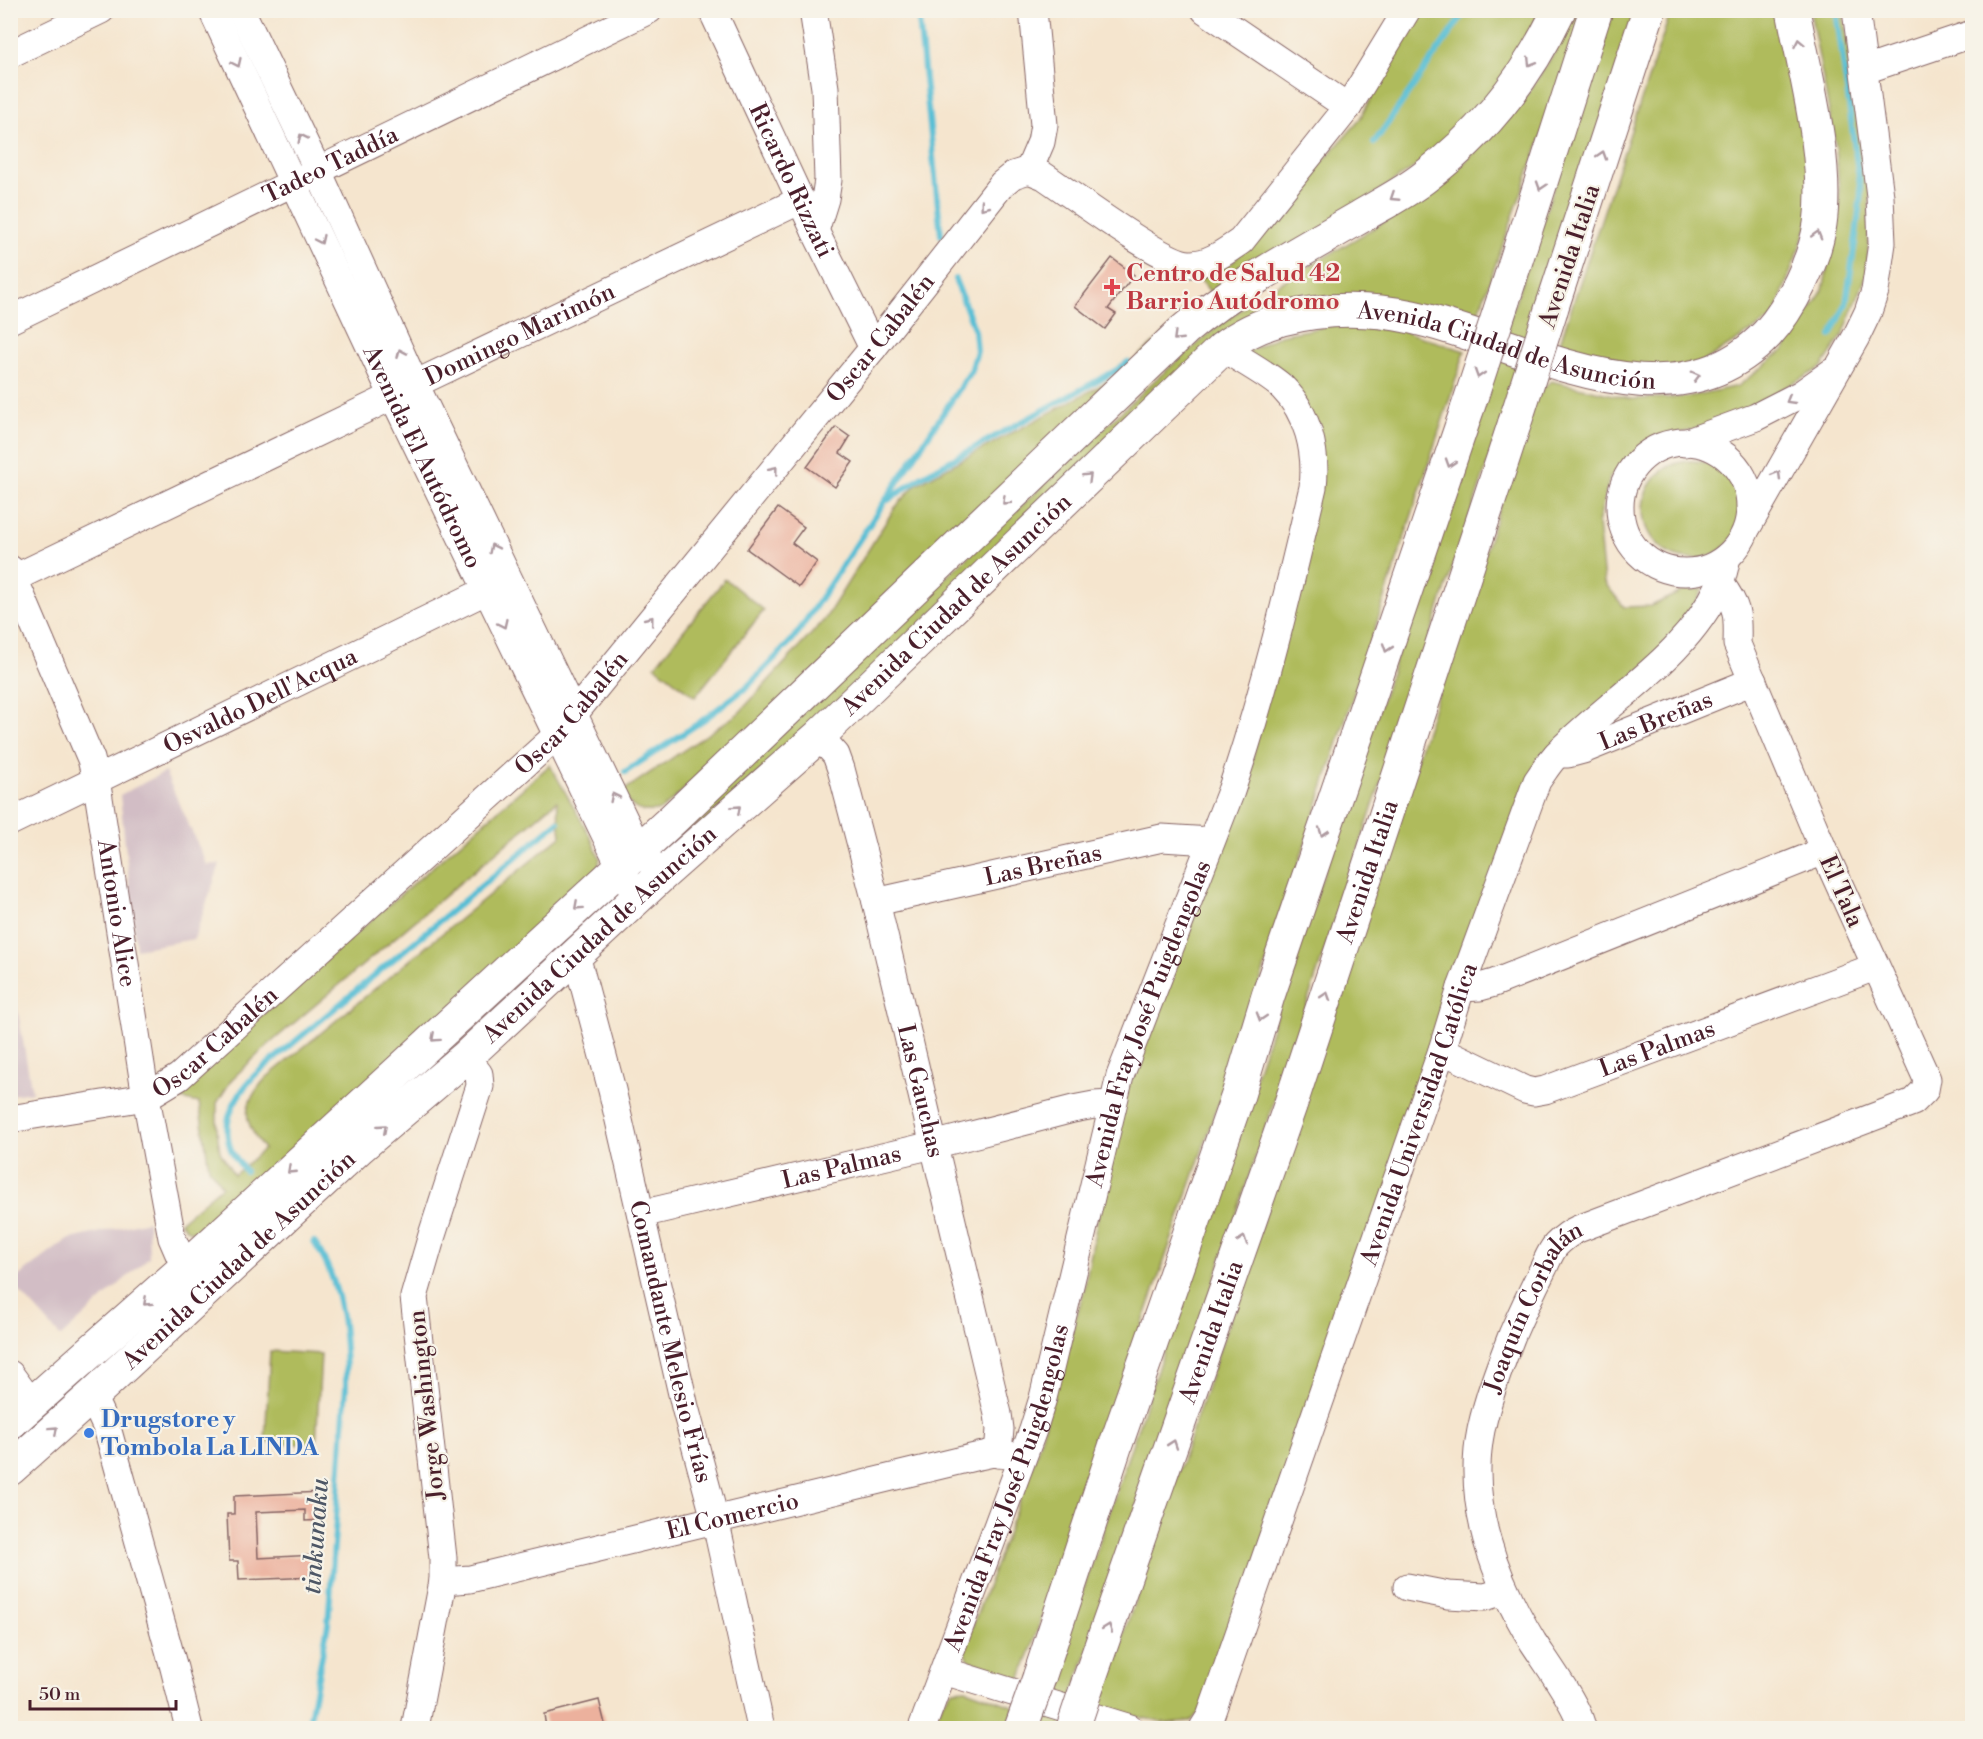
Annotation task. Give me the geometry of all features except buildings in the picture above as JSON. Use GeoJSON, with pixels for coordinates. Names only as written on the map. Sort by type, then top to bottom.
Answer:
{"type":"FeatureCollection","features":[{"type":"Feature","properties":{"kind":"main road","name":"Avenida Ciudad de Asunción"},"geometry":{"type":"LineString","coordinates":[[21,1414],[185,1268],[726,769],[1184,330],[1206,311],[1244,285],[1387,202],[1425,177],[1470,138],[1500,106],[1530,65],[1559,10]]}},
{"type":"Feature","properties":{"kind":"main road","name":"Avenida Italia"},"geometry":{"type":"LineString","coordinates":[[1021,1728],[1116,1444],[1238,1095],[1271,985],[1468,407],[1596,10]]}},
{"type":"Feature","properties":{"kind":"main road","name":"Avenida Italia"},"geometry":{"type":"LineString","coordinates":[[1072,1728],[1291,1103],[1649,10]]}},
{"type":"Feature","properties":{"kind":"main road","name":"Avenida Ciudad de Asunción"},"geometry":{"type":"LineString","coordinates":[[10,1469],[359,1148],[466,1057],[662,875],[819,736],[1223,348],[1234,340],[1260,327],[1298,315],[1337,311],[1383,311],[1415,318],[1569,367],[1632,380],[1670,381],[1694,377],[1714,370],[1736,360],[1757,344],[1773,327],[1804,277],[1820,224],[1821,166],[1793,10]]}},
{"type":"Feature","properties":{"kind":"street"},"geometry":{"type":"LineString","coordinates":[[10,54],[102,10]]}},
{"type":"Feature","properties":{"kind":"street","name":"Avenida El Autódromo"},"geometry":{"type":"LineString","coordinates":[[212,10],[294,184],[404,390],[498,585],[573,714],[630,858],[636,900]]}},
{"type":"Feature","properties":{"kind":"street","name":"Avenida El Autódromo"},"geometry":{"type":"LineString","coordinates":[[241,10],[318,171],[404,390]]}},
{"type":"Feature","properties":{"kind":"street","name":"Tadeo Taddía"},"geometry":{"type":"LineString","coordinates":[[10,320],[649,10]]}},
{"type":"Feature","properties":{"kind":"street","name":"Ricardo Rizzati"},"geometry":{"type":"LineString","coordinates":[[712,10],[815,231],[873,348]]}},
{"type":"Feature","properties":{"kind":"street"},"geometry":{"type":"LineString","coordinates":[[813,10],[825,88],[828,180],[815,231]]}},
{"type":"Feature","properties":{"kind":"street"},"geometry":{"type":"LineString","coordinates":[[1033,10],[1044,125],[1041,142],[1029,170],[1044,176],[1162,255],[1189,265],[1219,256],[1241,241],[1348,107],[1407,10]]}},
{"type":"Feature","properties":{"kind":"street"},"geometry":{"type":"LineString","coordinates":[[1205,10],[1348,107]]}},
{"type":"Feature","properties":{"kind":"street","name":"Avenida Universidad Católica"},"geometry":{"type":"LineString","coordinates":[[1838,368],[1780,406],[1685,442],[1666,446],[1649,454],[1635,467],[1625,483],[1621,502],[1622,521],[1628,539],[1640,554],[1655,565],[1673,571],[1692,572],[1711,567],[1727,557],[1740,543],[1748,526],[1838,368],[1868,312],[1875,291],[1882,243],[1880,196],[1856,10]]}},
{"type":"Feature","properties":{"kind":"street"},"geometry":{"type":"LineString","coordinates":[[1865,70],[1972,34]]}},
{"type":"Feature","properties":{"kind":"street","name":"Oscar Cabalén"},"geometry":{"type":"LineString","coordinates":[[10,1119],[146,1097],[179,1077],[556,736],[873,348],[1002,184],[1013,176],[1029,170]]}},
{"type":"Feature","properties":{"kind":"street","name":"Domingo Marimón"},"geometry":{"type":"LineString","coordinates":[[12,576],[801,201]]}},
{"type":"Feature","properties":{"kind":"street","name":"Avenida Fray José Puigdengolas"},"geometry":{"type":"LineString","coordinates":[[922,1728],[944,1671],[1010,1455],[1042,1398],[1120,1076],[1232,791],[1280,628],[1313,486],[1315,467],[1307,425],[1297,405],[1281,386],[1223,348]]}},
{"type":"Feature","properties":{"kind":"street","name":"Avenida Universidad Católica"},"geometry":{"type":"LineString","coordinates":[[1685,442],[1702,444],[1718,451],[1742,474],[1751,507],[1748,526]]}},
{"type":"Feature","properties":{"kind":"street","name":"Avenida Universidad Católica"},"geometry":{"type":"LineString","coordinates":[[1203,1728],[1210,1717],[1442,1050],[1461,988],[1536,781],[1557,754],[1578,733],[1684,640],[1720,583],[1727,557]]}},
{"type":"Feature","properties":{"kind":"street","name":"Antonio Alice"},"geometry":{"type":"LineString","coordinates":[[12,576],[91,759],[146,1097],[172,1238],[185,1268]]}},
{"type":"Feature","properties":{"kind":"street","name":"El Tala"},"geometry":{"type":"LineString","coordinates":[[1720,583],[1733,600],[1738,616],[1737,644],[1824,851],[1927,1079],[1925,1090],[1920,1097]]}},
{"type":"Feature","properties":{"kind":"street","name":"Avenida El Autódromo"},"geometry":{"type":"LineString","coordinates":[[498,585],[556,736],[630,858],[662,875]]}},
{"type":"Feature","properties":{"kind":"street","name":"Osvaldo Dell'Acqua"},"geometry":{"type":"LineString","coordinates":[[10,822],[498,585]]}},
{"type":"Feature","properties":{"kind":"street","name":"Las Breñas"},"geometry":{"type":"LineString","coordinates":[[1557,754],[1583,750],[1753,681]]}},
{"type":"Feature","properties":{"kind":"street","name":"Las Gauchas"},"geometry":{"type":"LineString","coordinates":[[819,736],[836,755],[841,769],[876,903],[1000,1429],[1010,1455]]}},
{"type":"Feature","properties":{"kind":"street","name":"Las Breñas"},"geometry":{"type":"LineString","coordinates":[[876,903],[1162,838],[1211,841]]}},
{"type":"Feature","properties":{"kind":"street"},"geometry":{"type":"LineString","coordinates":[[1461,988],[1480,987],[1494,983],[1824,851]]}},
{"type":"Feature","properties":{"kind":"street","name":"Comandante Melesio Frías"},"geometry":{"type":"LineString","coordinates":[[576,955],[612,1090],[685,1407],[715,1519],[761,1728]]}},
{"type":"Feature","properties":{"kind":"street","name":"Las Palmas"},"geometry":{"type":"LineString","coordinates":[[1442,1050],[1525,1090],[1534,1092],[1545,1090],[1875,967]]}},
{"type":"Feature","properties":{"kind":"street","name":"Jorge Washington"},"geometry":{"type":"LineString","coordinates":[[415,1728],[443,1581],[443,1558],[414,1297],[480,1086],[479,1074],[466,1057]]}},
{"type":"Feature","properties":{"kind":"street","name":"Joaquín Corbalán"},"geometry":{"type":"LineString","coordinates":[[1582,1728],[1575,1708],[1504,1591],[1490,1550],[1478,1496],[1477,1465],[1481,1431],[1493,1382],[1523,1310],[1554,1247],[1566,1235],[1578,1229],[1920,1097]]}},
{"type":"Feature","properties":{"kind":"street","name":"Las Palmas"},"geometry":{"type":"LineString","coordinates":[[641,1214],[1073,1109],[1112,1104]]}},
{"type":"Feature","properties":{"kind":"street"},"geometry":{"type":"LineString","coordinates":[[10,1374],[21,1414]]}},
{"type":"Feature","properties":{"kind":"street"},"geometry":{"type":"LineString","coordinates":[[92,1396],[108,1431],[189,1728]]}},
{"type":"Feature","properties":{"kind":"street","name":"El Comercio"},"geometry":{"type":"LineString","coordinates":[[443,1581],[470,1579],[979,1456],[1010,1455]]}},
{"type":"Feature","properties":{"kind":"street"},"geometry":{"type":"LineString","coordinates":[[1407,1587],[1448,1595],[1485,1598],[1504,1591]]}},
{"type":"Feature","properties":{"kind":"street"},"geometry":{"type":"LineString","coordinates":[[944,1671],[1130,1728]]}},
{"type":"Feature","properties":{"kind":"shaded area"},"geometry":{"type":"Polygon","coordinates":[[[165,772],[207,865],[220,864],[194,939],[136,949],[120,795],[165,772]]]}},
{"type":"Feature","properties":{"kind":"shaded area"},"geometry":{"type":"Polygon","coordinates":[[[11,990],[14,990],[32,1092],[11,1095],[11,990]]]}},
{"type":"Feature","properties":{"kind":"shaded area"},"geometry":{"type":"Polygon","coordinates":[[[148,1221],[149,1257],[61,1337],[11,1282],[67,1240],[148,1221]]]}},
{"type":"Feature","properties":{"kind":"green space"},"geometry":{"type":"Polygon","coordinates":[[[1419,11],[1545,11],[1512,68],[1431,156],[1281,257],[661,810],[642,811],[629,803],[620,793],[739,713],[825,619],[894,509],[915,485],[1111,380],[1211,293],[1199,278],[1231,264],[1358,122],[1419,11]]]}},
{"type":"Feature","properties":{"kind":"green space"},"geometry":{"type":"Polygon","coordinates":[[[1575,11],[1585,11],[1471,333],[1373,309],[1232,335],[663,862],[654,853],[1155,380],[1227,319],[1281,283],[1391,218],[1466,161],[1522,103],[1553,55],[1575,11]]]}},
{"type":"Feature","properties":{"kind":"green space"},"geometry":{"type":"Polygon","coordinates":[[[1613,11],[1639,11],[1211,1290],[1061,1728],[1037,1728],[1613,11]]]}},
{"type":"Feature","properties":{"kind":"green space"},"geometry":{"type":"Polygon","coordinates":[[[1671,11],[1783,11],[1807,134],[1812,215],[1773,318],[1680,376],[1555,357],[1671,11]]]}},
{"type":"Feature","properties":{"kind":"green space"},"geometry":{"type":"Polygon","coordinates":[[[1810,11],[1843,11],[1870,190],[1867,274],[1843,335],[1821,368],[1724,421],[1663,438],[1640,450],[1610,477],[1598,523],[1604,582],[1624,607],[1651,606],[1683,591],[1703,589],[1677,636],[1543,757],[1210,1701],[1191,1721],[1166,1723],[1099,1708],[1355,946],[1537,394],[1551,381],[1631,399],[1687,397],[1738,386],[1785,349],[1823,290],[1840,206],[1836,147],[1810,11]]]}},
{"type":"Feature","properties":{"kind":"green space"},"geometry":{"type":"Polygon","coordinates":[[[1341,324],[1403,331],[1465,351],[1262,976],[1020,1681],[969,1660],[964,1649],[1035,1459],[1084,1290],[1117,1117],[1251,768],[1315,421],[1241,356],[1280,335],[1341,324]]]}},
{"type":"Feature","properties":{"kind":"green space"},"geometry":{"type":"Polygon","coordinates":[[[1692,461],[1711,465],[1726,476],[1737,491],[1741,510],[1737,529],[1726,544],[1711,555],[1692,559],[1673,555],[1658,544],[1647,529],[1643,510],[1647,491],[1658,476],[1673,465],[1692,461]]]}},
{"type":"Feature","properties":{"kind":"green space"},"geometry":{"type":"Polygon","coordinates":[[[725,579],[764,610],[695,697],[655,666],[725,579]]]}},
{"type":"Feature","properties":{"kind":"green space"},"geometry":{"type":"Polygon","coordinates":[[[550,765],[600,858],[597,874],[210,1228],[195,1233],[186,1229],[180,1222],[222,1186],[209,1168],[199,1103],[168,1096],[550,765]],[[557,801],[268,1045],[232,1079],[217,1103],[217,1131],[220,1152],[234,1175],[264,1149],[252,1130],[247,1113],[252,1097],[266,1078],[561,836],[557,801]]]}},
{"type":"Feature","properties":{"kind":"green space"},"geometry":{"type":"Polygon","coordinates":[[[270,1351],[321,1354],[316,1445],[265,1442],[270,1351]]]}},
{"type":"Feature","properties":{"kind":"green space"},"geometry":{"type":"Polygon","coordinates":[[[966,1689],[1015,1707],[1008,1728],[932,1728],[943,1701],[953,1690],[966,1689]]]}},
{"type":"Feature","properties":{"kind":"waterway"},"geometry":{"type":"LineString","coordinates":[[918,10],[941,235]]}},
{"type":"Feature","properties":{"kind":"waterway"},"geometry":{"type":"LineString","coordinates":[[1374,143],[1466,10]]}},
{"type":"Feature","properties":{"kind":"waterway"},"geometry":{"type":"LineString","coordinates":[[1831,336],[1846,304],[1861,193],[1836,10]]}},
{"type":"Feature","properties":{"kind":"waterway"},"geometry":{"type":"LineString","coordinates":[[625,772],[699,723],[747,687],[795,637],[971,371],[977,351],[975,331],[955,279]]}},
{"type":"Feature","properties":{"kind":"waterway"},"geometry":{"type":"LineString","coordinates":[[888,500],[921,477],[1128,362]]}},
{"type":"Feature","properties":{"kind":"waterway"},"geometry":{"type":"LineString","coordinates":[[245,1171],[232,1152],[227,1131],[231,1110],[255,1075],[558,822]]}},
{"type":"Feature","properties":{"kind":"waterway","name":"tinkunaku"},"geometry":{"type":"LineString","coordinates":[[308,1728],[328,1624],[346,1387],[341,1312],[332,1276],[314,1242]]}},
{"type":"Feature","properties":{"kind":"place","name":"Centro de Salud 42 Barrio Autódromo"},"geometry":{"type":"Point","coordinates":[1112,287]}},
{"type":"Feature","properties":{"kind":"place","name":"Drugstore y Tombola La LINDA"},"geometry":{"type":"Point","coordinates":[89,1433]}}]}
